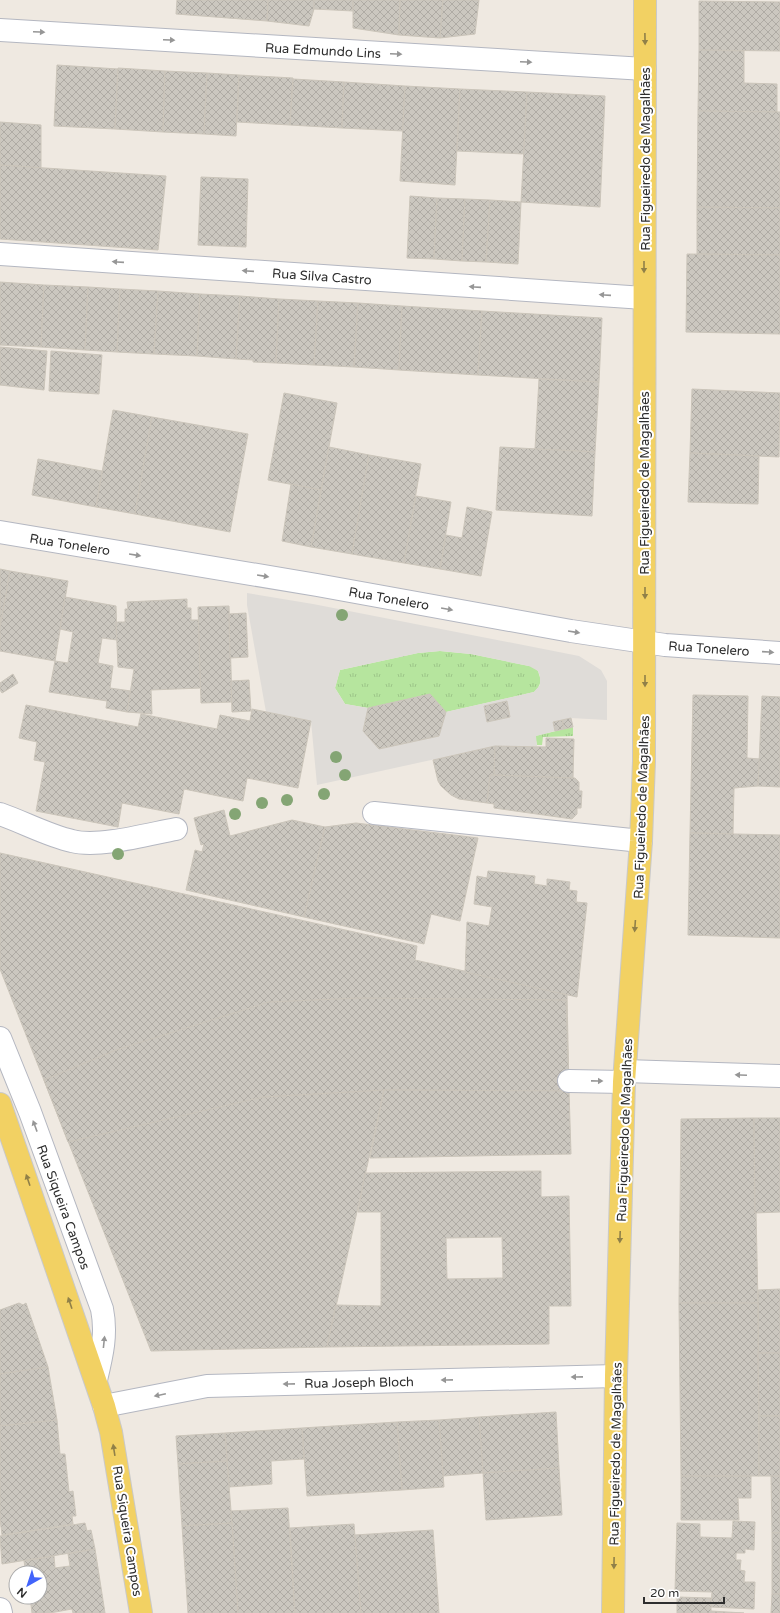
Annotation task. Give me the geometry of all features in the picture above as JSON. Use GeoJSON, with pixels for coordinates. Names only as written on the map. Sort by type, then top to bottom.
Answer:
{"type":"FeatureCollection","features":[{"type":"Feature","properties":{"kind":"main road","name":"Rua Figueiredo de Magalhães"},"geometry":{"type":"LineString","coordinates":[[613,1613],[616,1376],[625,1076],[641,841],[644,761],[645,0]]}},
{"type":"Feature","properties":{"kind":"main road","name":"Rua Siqueira Campos"},"geometry":{"type":"LineString","coordinates":[[0,1104],[104,1406],[111,1432],[141,1613]]}},
{"type":"Feature","properties":{"kind":"street","name":"Rua Edmundo Lins"},"geometry":{"type":"LineString","coordinates":[[0,30],[645,70]]}},
{"type":"Feature","properties":{"kind":"street","name":"Rua Silva Castro"},"geometry":{"type":"LineString","coordinates":[[0,254],[644,298]]}},
{"type":"Feature","properties":{"kind":"street","name":"Rua Tonelero"},"geometry":{"type":"LineString","coordinates":[[0,532],[317,585],[570,631],[645,642],[780,653]]}},
{"type":"Feature","properties":{"kind":"street"},"geometry":{"type":"LineString","coordinates":[[374,813],[641,841]]}},
{"type":"Feature","properties":{"kind":"street"},"geometry":{"type":"LineString","coordinates":[[0,814],[73,841],[91,843],[176,829]]}},
{"type":"Feature","properties":{"kind":"street","name":"Rua Siqueira Campos"},"geometry":{"type":"LineString","coordinates":[[0,1038],[30,1112],[102,1309],[105,1325],[105,1341],[96,1380]]}},
{"type":"Feature","properties":{"kind":"street"},"geometry":{"type":"LineString","coordinates":[[569,1081],[625,1076],[780,1076]]}},
{"type":"Feature","properties":{"kind":"street","name":"Rua Joseph Bloch"},"geometry":{"type":"LineString","coordinates":[[104,1406],[207,1386],[616,1376]]}},
{"type":"Feature","properties":{"kind":"street"},"geometry":{"type":"LineString","coordinates":[[0,1609],[1,1613]]}},
{"type":"Feature","properties":{"kind":"green space"},"geometry":{"type":"Polygon","coordinates":[[[440,651],[471,654],[534,667],[538,671],[541,681],[538,688],[534,692],[446,712],[430,694],[368,708],[345,704],[335,688],[340,670],[418,653],[440,651]]]}},
{"type":"Feature","properties":{"kind":"green space"},"geometry":{"type":"Polygon","coordinates":[[[573,727],[573,736],[543,737],[542,745],[537,745],[535,736],[573,727]]]}},
{"type":"Feature","properties":{"kind":"shaded area"},"geometry":{"type":"Polygon","coordinates":[[[247,593],[313,604],[579,656],[601,670],[607,681],[607,720],[571,718],[553,722],[555,731],[536,736],[537,746],[495,746],[317,785],[311,721],[266,712],[247,605],[247,593]],[[440,651],[418,653],[340,670],[335,688],[345,704],[368,708],[363,731],[379,749],[439,736],[446,712],[534,692],[540,685],[540,676],[538,671],[529,666],[471,654],[440,651]],[[507,701],[484,706],[488,721],[510,717],[507,701]]]}},
{"type":"Feature","properties":{"kind":"building"},"geometry":{"type":"Polygon","coordinates":[[[177,0],[268,0],[267,21],[176,14],[177,0]]]}},
{"type":"Feature","properties":{"kind":"building"},"geometry":{"type":"Polygon","coordinates":[[[268,0],[314,0],[314,9],[309,26],[267,21],[268,0]]]}},
{"type":"Feature","properties":{"kind":"building"},"geometry":{"type":"Polygon","coordinates":[[[314,0],[353,0],[353,11],[314,9],[314,0]]]}},
{"type":"Feature","properties":{"kind":"building"},"geometry":{"type":"Polygon","coordinates":[[[353,0],[400,0],[399,35],[353,28],[353,0]]]}},
{"type":"Feature","properties":{"kind":"building"},"geometry":{"type":"Polygon","coordinates":[[[400,0],[443,0],[440,38],[399,35],[400,0]]]}},
{"type":"Feature","properties":{"kind":"building"},"geometry":{"type":"Polygon","coordinates":[[[443,0],[479,0],[475,34],[440,38],[443,0]]]}},
{"type":"Feature","properties":{"kind":"building"},"geometry":{"type":"Polygon","coordinates":[[[699,1],[780,2],[780,51],[699,50],[699,1]]]}},
{"type":"Feature","properties":{"kind":"building"},"geometry":{"type":"Polygon","coordinates":[[[699,50],[744,51],[744,83],[777,84],[777,112],[698,111],[699,50]]]}},
{"type":"Feature","properties":{"kind":"building"},"geometry":{"type":"Polygon","coordinates":[[[57,65],[118,69],[115,129],[54,126],[57,65]]]}},
{"type":"Feature","properties":{"kind":"building"},"geometry":{"type":"Polygon","coordinates":[[[118,68],[165,71],[163,132],[115,129],[118,68]]]}},
{"type":"Feature","properties":{"kind":"building"},"geometry":{"type":"Polygon","coordinates":[[[165,71],[207,73],[204,134],[163,132],[165,71]]]}},
{"type":"Feature","properties":{"kind":"building"},"geometry":{"type":"Polygon","coordinates":[[[207,73],[239,75],[236,136],[204,134],[207,73]]]}},
{"type":"Feature","properties":{"kind":"building"},"geometry":{"type":"Polygon","coordinates":[[[239,75],[293,78],[290,125],[237,122],[239,75]]]}},
{"type":"Feature","properties":{"kind":"building"},"geometry":{"type":"Polygon","coordinates":[[[293,79],[344,82],[342,128],[290,125],[293,79]]]}},
{"type":"Feature","properties":{"kind":"building"},"geometry":{"type":"Polygon","coordinates":[[[344,82],[405,86],[403,131],[342,128],[344,82]]]}},
{"type":"Feature","properties":{"kind":"building"},"geometry":{"type":"Polygon","coordinates":[[[405,86],[460,89],[455,185],[400,181],[405,86]]]}},
{"type":"Feature","properties":{"kind":"building"},"geometry":{"type":"Polygon","coordinates":[[[460,89],[527,92],[524,154],[457,151],[460,89]]]}},
{"type":"Feature","properties":{"kind":"building"},"geometry":{"type":"Polygon","coordinates":[[[527,92],[605,96],[600,207],[521,202],[527,92]]]}},
{"type":"Feature","properties":{"kind":"building"},"geometry":{"type":"Polygon","coordinates":[[[698,111],[780,112],[780,208],[697,207],[698,111]]]}},
{"type":"Feature","properties":{"kind":"building"},"geometry":{"type":"Polygon","coordinates":[[[0,122],[41,125],[41,168],[0,165],[0,122]]]}},
{"type":"Feature","properties":{"kind":"building"},"geometry":{"type":"Polygon","coordinates":[[[0,165],[166,176],[158,250],[0,239],[0,165]]]}},
{"type":"Feature","properties":{"kind":"building"},"geometry":{"type":"Polygon","coordinates":[[[201,177],[248,179],[246,247],[198,245],[201,177]]]}},
{"type":"Feature","properties":{"kind":"building"},"geometry":{"type":"Polygon","coordinates":[[[410,196],[437,198],[434,259],[407,258],[410,196]]]}},
{"type":"Feature","properties":{"kind":"building"},"geometry":{"type":"Polygon","coordinates":[[[437,198],[465,199],[462,261],[434,259],[437,198]]]}},
{"type":"Feature","properties":{"kind":"building"},"geometry":{"type":"Polygon","coordinates":[[[465,199],[490,200],[486,262],[462,261],[465,199]]]}},
{"type":"Feature","properties":{"kind":"building"},"geometry":{"type":"Polygon","coordinates":[[[490,200],[521,202],[518,264],[486,262],[490,200]]]}},
{"type":"Feature","properties":{"kind":"building"},"geometry":{"type":"Polygon","coordinates":[[[697,207],[780,208],[780,255],[697,254],[697,207]]]}},
{"type":"Feature","properties":{"kind":"building"},"geometry":{"type":"Polygon","coordinates":[[[687,254],[780,255],[780,334],[686,332],[687,254]]]}},
{"type":"Feature","properties":{"kind":"building"},"geometry":{"type":"Polygon","coordinates":[[[0,282],[44,285],[41,347],[0,345],[0,282]]]}},
{"type":"Feature","properties":{"kind":"building"},"geometry":{"type":"Polygon","coordinates":[[[44,285],[88,287],[85,350],[41,347],[44,285]]]}},
{"type":"Feature","properties":{"kind":"building"},"geometry":{"type":"Polygon","coordinates":[[[88,287],[120,289],[117,352],[85,350],[88,287]]]}},
{"type":"Feature","properties":{"kind":"building"},"geometry":{"type":"Polygon","coordinates":[[[120,289],[158,291],[154,354],[117,352],[120,289]]]}},
{"type":"Feature","properties":{"kind":"building"},"geometry":{"type":"Polygon","coordinates":[[[158,291],[200,294],[197,356],[154,354],[158,291]]]}},
{"type":"Feature","properties":{"kind":"building"},"geometry":{"type":"Polygon","coordinates":[[[200,294],[240,296],[236,359],[197,356],[200,294]]]}},
{"type":"Feature","properties":{"kind":"building"},"geometry":{"type":"Polygon","coordinates":[[[240,296],[279,299],[276,363],[253,362],[253,360],[236,359],[240,296]]]}},
{"type":"Feature","properties":{"kind":"building"},"geometry":{"type":"Polygon","coordinates":[[[279,299],[318,301],[314,365],[276,363],[279,299]]]}},
{"type":"Feature","properties":{"kind":"building"},"geometry":{"type":"Polygon","coordinates":[[[318,301],[358,303],[354,367],[314,365],[318,301]]]}},
{"type":"Feature","properties":{"kind":"building"},"geometry":{"type":"Polygon","coordinates":[[[358,303],[402,306],[399,370],[354,367],[358,303]]]}},
{"type":"Feature","properties":{"kind":"building"},"geometry":{"type":"Polygon","coordinates":[[[402,306],[482,311],[478,375],[399,370],[402,306]]]}},
{"type":"Feature","properties":{"kind":"building"},"geometry":{"type":"Polygon","coordinates":[[[482,311],[602,318],[599,382],[478,375],[482,311]]]}},
{"type":"Feature","properties":{"kind":"building"},"geometry":{"type":"Polygon","coordinates":[[[0,347],[47,351],[44,390],[0,385],[0,347]]]}},
{"type":"Feature","properties":{"kind":"building"},"geometry":{"type":"Polygon","coordinates":[[[51,351],[102,355],[99,394],[49,391],[51,351]]]}},
{"type":"Feature","properties":{"kind":"building"},"geometry":{"type":"Polygon","coordinates":[[[539,379],[599,382],[595,452],[535,449],[539,379]]]}},
{"type":"Feature","properties":{"kind":"building"},"geometry":{"type":"Polygon","coordinates":[[[692,389],[780,393],[779,457],[690,453],[692,389]]]}},
{"type":"Feature","properties":{"kind":"building"},"geometry":{"type":"Polygon","coordinates":[[[284,393],[337,403],[321,490],[268,480],[284,393]]]}},
{"type":"Feature","properties":{"kind":"building"},"geometry":{"type":"Polygon","coordinates":[[[113,410],[152,417],[135,514],[96,507],[113,410]]]}},
{"type":"Feature","properties":{"kind":"building"},"geometry":{"type":"Polygon","coordinates":[[[152,417],[248,434],[230,532],[135,514],[152,417]]]}},
{"type":"Feature","properties":{"kind":"building"},"geometry":{"type":"Polygon","coordinates":[[[329,447],[369,455],[352,554],[311,547],[329,447]]]}},
{"type":"Feature","properties":{"kind":"building"},"geometry":{"type":"Polygon","coordinates":[[[500,447],[595,452],[592,516],[496,510],[500,447]]]}},
{"type":"Feature","properties":{"kind":"building"},"geometry":{"type":"Polygon","coordinates":[[[690,453],[759,456],[758,504],[688,502],[690,453]]]}},
{"type":"Feature","properties":{"kind":"building"},"geometry":{"type":"Polygon","coordinates":[[[369,455],[421,464],[404,563],[352,554],[369,455]]]}},
{"type":"Feature","properties":{"kind":"building"},"geometry":{"type":"Polygon","coordinates":[[[38,459],[102,471],[96,507],[32,495],[38,459]]]}},
{"type":"Feature","properties":{"kind":"building"},"geometry":{"type":"Polygon","coordinates":[[[291,484],[321,490],[311,547],[282,541],[291,484]]]}},
{"type":"Feature","properties":{"kind":"building"},"geometry":{"type":"Polygon","coordinates":[[[416,496],[451,502],[440,569],[404,563],[416,496]]]}},
{"type":"Feature","properties":{"kind":"building"},"geometry":{"type":"Polygon","coordinates":[[[467,507],[492,512],[481,576],[440,569],[446,535],[462,538],[467,507]]]}},
{"type":"Feature","properties":{"kind":"building"},"geometry":{"type":"Polygon","coordinates":[[[0,569],[10,571],[0,628],[0,569]]]}},
{"type":"Feature","properties":{"kind":"building"},"geometry":{"type":"Polygon","coordinates":[[[10,571],[68,581],[55,661],[0,651],[0,628],[10,571]]]}},
{"type":"Feature","properties":{"kind":"building"},"geometry":{"type":"Polygon","coordinates":[[[65,597],[116,606],[117,640],[102,638],[98,663],[113,666],[110,688],[131,691],[127,712],[106,708],[107,701],[49,692],[55,661],[68,663],[73,632],[60,629],[65,597]]]}},
{"type":"Feature","properties":{"kind":"building"},"geometry":{"type":"Polygon","coordinates":[[[187,599],[187,608],[191,608],[191,620],[199,620],[201,688],[151,690],[152,714],[127,712],[134,669],[118,667],[116,622],[125,622],[125,609],[128,609],[127,602],[187,599]]]}},
{"type":"Feature","properties":{"kind":"building"},"geometry":{"type":"Polygon","coordinates":[[[229,606],[232,702],[201,703],[198,607],[229,606]]]}},
{"type":"Feature","properties":{"kind":"building"},"geometry":{"type":"Polygon","coordinates":[[[246,613],[248,657],[230,658],[229,614],[246,613]]]}},
{"type":"Feature","properties":{"kind":"building"},"geometry":{"type":"Polygon","coordinates":[[[13,674],[18,683],[2,693],[0,690],[0,683],[13,674]]]}},
{"type":"Feature","properties":{"kind":"building"},"geometry":{"type":"Polygon","coordinates":[[[249,680],[251,711],[232,712],[231,681],[249,680]]]}},
{"type":"Feature","properties":{"kind":"building"},"geometry":{"type":"Polygon","coordinates":[[[430,694],[446,712],[439,736],[379,749],[363,731],[368,708],[430,694]]]}},
{"type":"Feature","properties":{"kind":"building"},"geometry":{"type":"Polygon","coordinates":[[[693,695],[748,696],[747,758],[760,759],[758,786],[734,788],[733,834],[690,833],[693,695]]]}},
{"type":"Feature","properties":{"kind":"building"},"geometry":{"type":"Polygon","coordinates":[[[762,696],[780,697],[780,787],[758,786],[762,696]]]}},
{"type":"Feature","properties":{"kind":"building"},"geometry":{"type":"Polygon","coordinates":[[[507,701],[510,717],[487,722],[484,706],[507,701]]]}},
{"type":"Feature","properties":{"kind":"building"},"geometry":{"type":"Polygon","coordinates":[[[26,705],[138,727],[141,714],[217,729],[220,715],[250,721],[252,709],[311,721],[298,788],[247,778],[243,801],[184,789],[179,814],[122,803],[118,827],[36,811],[45,762],[34,760],[37,742],[19,738],[26,705]]]}},
{"type":"Feature","properties":{"kind":"building"},"geometry":{"type":"Polygon","coordinates":[[[571,718],[573,727],[564,729],[562,720],[571,718]]]}},
{"type":"Feature","properties":{"kind":"building"},"geometry":{"type":"Polygon","coordinates":[[[562,720],[564,729],[555,731],[553,722],[562,720]]]}},
{"type":"Feature","properties":{"kind":"building"},"geometry":{"type":"Polygon","coordinates":[[[546,738],[574,739],[573,778],[494,775],[495,746],[546,747],[546,738]]]}},
{"type":"Feature","properties":{"kind":"building"},"geometry":{"type":"Polygon","coordinates":[[[495,746],[494,775],[490,775],[487,803],[459,799],[451,795],[441,786],[438,781],[433,760],[495,746]]]}},
{"type":"Feature","properties":{"kind":"building"},"geometry":{"type":"Polygon","coordinates":[[[490,775],[575,778],[579,782],[579,791],[582,791],[581,808],[577,808],[577,814],[572,819],[494,808],[494,804],[487,803],[490,775]]]}},
{"type":"Feature","properties":{"kind":"building"},"geometry":{"type":"Polygon","coordinates":[[[224,810],[230,836],[292,820],[325,827],[304,917],[186,890],[195,850],[202,852],[204,844],[201,845],[194,818],[224,810]]]}},
{"type":"Feature","properties":{"kind":"building"},"geometry":{"type":"Polygon","coordinates":[[[356,823],[478,838],[460,921],[431,914],[424,944],[304,917],[325,827],[356,823]]]}},
{"type":"Feature","properties":{"kind":"building"},"geometry":{"type":"Polygon","coordinates":[[[690,833],[780,835],[780,938],[688,935],[690,833]]]}},
{"type":"Feature","properties":{"kind":"building"},"geometry":{"type":"Polygon","coordinates":[[[0,853],[417,946],[415,960],[567,994],[569,1091],[384,1090],[327,1347],[151,1351],[0,969],[0,853]]]}},
{"type":"Feature","properties":{"kind":"building"},"geometry":{"type":"Polygon","coordinates":[[[488,871],[535,876],[534,884],[547,886],[547,879],[570,882],[569,890],[577,891],[576,902],[587,903],[577,997],[465,972],[467,922],[489,926],[492,907],[474,904],[477,876],[487,878],[488,871]]]}},
{"type":"Feature","properties":{"kind":"building"},"geometry":{"type":"Polygon","coordinates":[[[359,998],[566,1000],[569,1091],[384,1090],[263,1097],[68,1142],[44,1080],[116,1050],[269,1002],[359,998]]]}},
{"type":"Feature","properties":{"kind":"building"},"geometry":{"type":"Polygon","coordinates":[[[384,1090],[569,1091],[571,1154],[370,1158],[384,1090]]]}},
{"type":"Feature","properties":{"kind":"building"},"geometry":{"type":"Polygon","coordinates":[[[754,1118],[758,1303],[679,1303],[681,1119],[754,1118]]]}},
{"type":"Feature","properties":{"kind":"building"},"geometry":{"type":"Polygon","coordinates":[[[754,1118],[780,1118],[780,1212],[755,1213],[754,1118]]]}},
{"type":"Feature","properties":{"kind":"building"},"geometry":{"type":"Polygon","coordinates":[[[541,1171],[541,1197],[569,1196],[571,1306],[549,1306],[549,1344],[327,1347],[336,1305],[381,1306],[381,1212],[358,1212],[365,1173],[541,1171]],[[502,1237],[446,1238],[447,1279],[503,1278],[502,1237]]]}},
{"type":"Feature","properties":{"kind":"building"},"geometry":{"type":"Polygon","coordinates":[[[780,1289],[780,1353],[758,1353],[758,1290],[780,1289]]]}},
{"type":"Feature","properties":{"kind":"building"},"geometry":{"type":"Polygon","coordinates":[[[19,1303],[23,1305],[26,1303],[48,1367],[0,1374],[0,1310],[19,1303]]]}},
{"type":"Feature","properties":{"kind":"building"},"geometry":{"type":"Polygon","coordinates":[[[679,1303],[758,1303],[759,1476],[681,1476],[679,1303]]]}},
{"type":"Feature","properties":{"kind":"building"},"geometry":{"type":"Polygon","coordinates":[[[758,1353],[780,1353],[780,1416],[759,1416],[758,1353]]]}},
{"type":"Feature","properties":{"kind":"building"},"geometry":{"type":"Polygon","coordinates":[[[48,1367],[57,1420],[0,1426],[0,1374],[48,1367]]]}},
{"type":"Feature","properties":{"kind":"building"},"geometry":{"type":"Polygon","coordinates":[[[556,1412],[559,1468],[483,1473],[479,1417],[556,1412]]]}},
{"type":"Feature","properties":{"kind":"building"},"geometry":{"type":"Polygon","coordinates":[[[759,1416],[780,1416],[780,1476],[759,1476],[759,1416]]]}},
{"type":"Feature","properties":{"kind":"building"},"geometry":{"type":"Polygon","coordinates":[[[479,1417],[483,1473],[443,1476],[439,1420],[479,1417]]]}},
{"type":"Feature","properties":{"kind":"building"},"geometry":{"type":"Polygon","coordinates":[[[57,1420],[60,1454],[65,1454],[69,1492],[73,1491],[76,1516],[72,1516],[73,1524],[2,1535],[0,1519],[0,1426],[57,1420]]]}},
{"type":"Feature","properties":{"kind":"building"},"geometry":{"type":"Polygon","coordinates":[[[439,1420],[444,1487],[402,1490],[397,1422],[439,1420]]]}},
{"type":"Feature","properties":{"kind":"building"},"geometry":{"type":"Polygon","coordinates":[[[397,1422],[402,1490],[307,1496],[302,1428],[397,1422]]]}},
{"type":"Feature","properties":{"kind":"building"},"geometry":{"type":"Polygon","coordinates":[[[302,1428],[304,1459],[271,1461],[272,1484],[229,1487],[225,1433],[302,1428]]]}},
{"type":"Feature","properties":{"kind":"building"},"geometry":{"type":"Polygon","coordinates":[[[225,1433],[227,1461],[178,1464],[176,1436],[225,1433]]]}},
{"type":"Feature","properties":{"kind":"building"},"geometry":{"type":"Polygon","coordinates":[[[227,1461],[232,1523],[182,1526],[178,1464],[227,1461]]]}},
{"type":"Feature","properties":{"kind":"building"},"geometry":{"type":"Polygon","coordinates":[[[559,1468],[562,1515],[486,1520],[483,1473],[559,1468]]]}},
{"type":"Feature","properties":{"kind":"building"},"geometry":{"type":"Polygon","coordinates":[[[681,1476],[751,1476],[751,1498],[738,1498],[739,1520],[681,1520],[681,1476]]]}},
{"type":"Feature","properties":{"kind":"building"},"geometry":{"type":"Polygon","coordinates":[[[771,1476],[780,1476],[780,1533],[772,1533],[771,1476]]]}},
{"type":"Feature","properties":{"kind":"building"},"geometry":{"type":"Polygon","coordinates":[[[288,1508],[295,1613],[238,1613],[231,1511],[288,1508]]]}},
{"type":"Feature","properties":{"kind":"building"},"geometry":{"type":"Polygon","coordinates":[[[733,1521],[755,1522],[754,1550],[745,1549],[745,1553],[736,1553],[736,1560],[741,1560],[740,1570],[745,1571],[744,1582],[755,1582],[754,1609],[711,1607],[712,1592],[675,1591],[677,1523],[700,1524],[700,1537],[732,1538],[733,1521]]]}},
{"type":"Feature","properties":{"kind":"building"},"geometry":{"type":"Polygon","coordinates":[[[85,1523],[87,1531],[91,1530],[95,1549],[2,1564],[0,1536],[85,1523]]]}},
{"type":"Feature","properties":{"kind":"building"},"geometry":{"type":"Polygon","coordinates":[[[232,1523],[238,1613],[188,1613],[182,1526],[232,1523]]]}},
{"type":"Feature","properties":{"kind":"building"},"geometry":{"type":"Polygon","coordinates":[[[354,1524],[361,1613],[295,1613],[290,1528],[354,1524]]]}},
{"type":"Feature","properties":{"kind":"building"},"geometry":{"type":"Polygon","coordinates":[[[433,1530],[439,1613],[361,1613],[355,1535],[433,1530]]]}},
{"type":"Feature","properties":{"kind":"building"},"geometry":{"type":"Polygon","coordinates":[[[772,1533],[780,1533],[780,1594],[772,1594],[772,1533]]]}},
{"type":"Feature","properties":{"kind":"building"},"geometry":{"type":"Polygon","coordinates":[[[95,1549],[105,1613],[73,1613],[72,1609],[50,1613],[32,1613],[31,1605],[48,1605],[48,1565],[25,1565],[24,1561],[54,1556],[55,1568],[70,1566],[68,1554],[95,1549]]]}},
{"type":"Feature","properties":{"kind":"building"},"geometry":{"type":"Polygon","coordinates":[[[772,1594],[780,1594],[780,1613],[771,1613],[772,1594]]]}},
{"type":"Feature","properties":{"kind":"building"},"geometry":{"type":"Polygon","coordinates":[[[677,1597],[711,1598],[711,1611],[744,1613],[677,1613],[677,1597]]]}}]}
